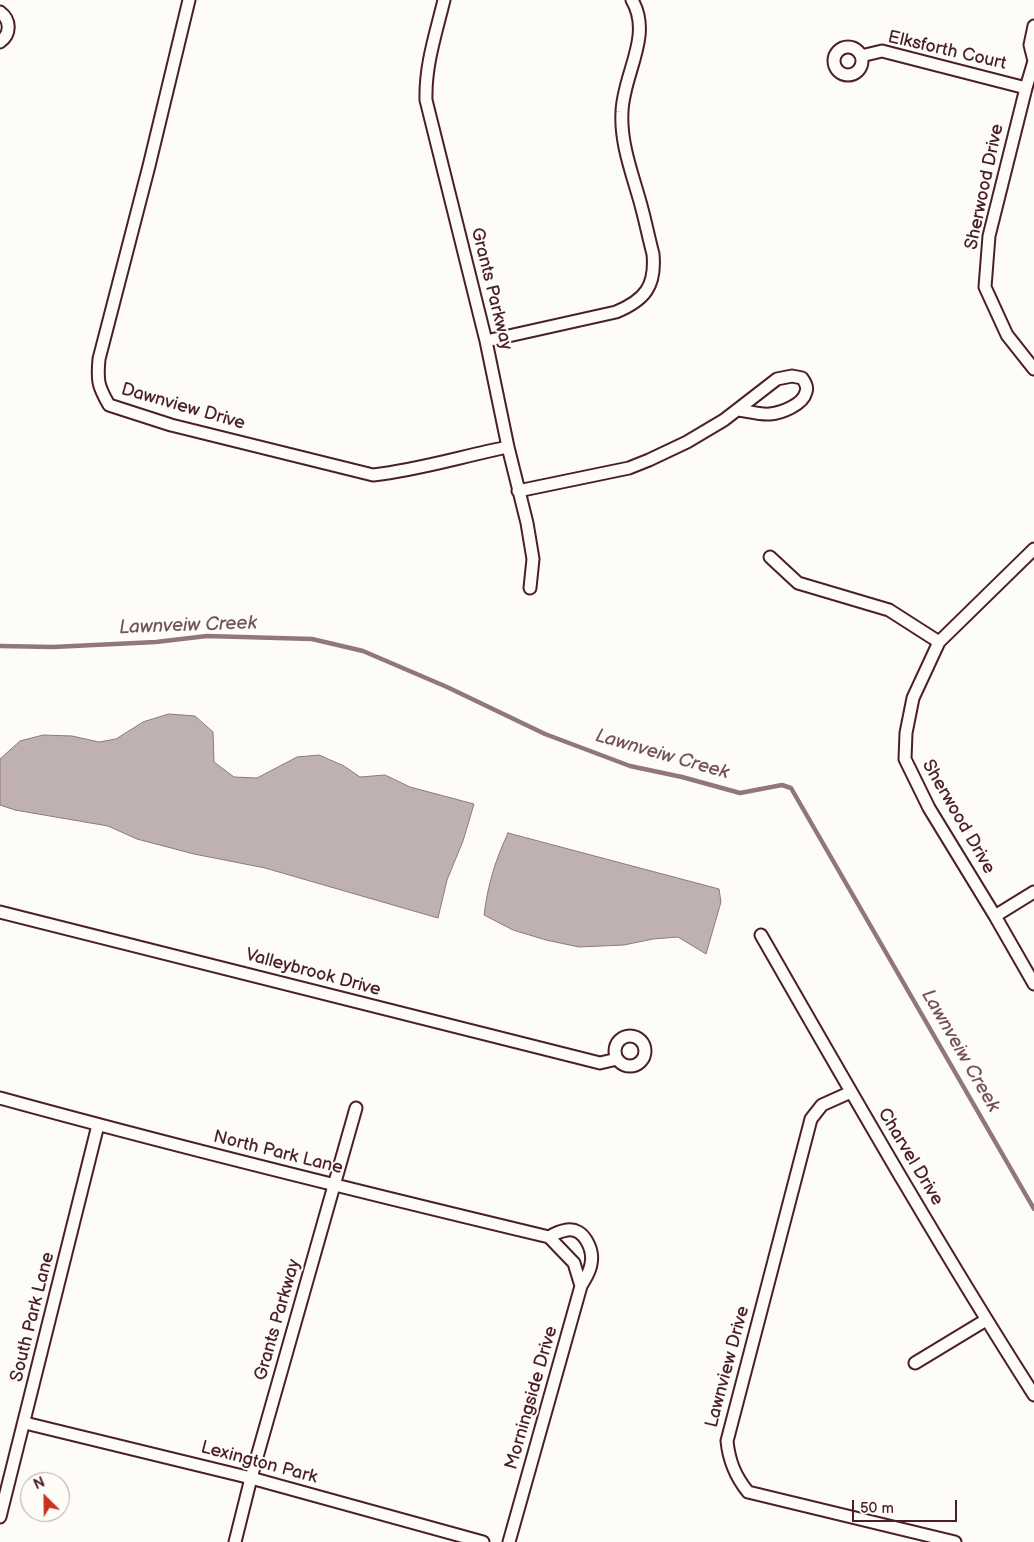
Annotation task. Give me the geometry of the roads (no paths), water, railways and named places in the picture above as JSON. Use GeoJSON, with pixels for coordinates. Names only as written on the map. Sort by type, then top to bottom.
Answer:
{"type":"FeatureCollection","features":[{"type":"Feature","properties":{"kind":"street","name":"Dawnview Drive"},"geometry":{"type":"LineString","coordinates":[[189,0],[149,166],[99,359],[97,376],[101,390],[109,405],[171,425],[373,475],[431,465],[508,447]]}},
{"type":"Feature","properties":{"kind":"street","name":"Grants Parkway"},"geometry":{"type":"LineString","coordinates":[[444,0],[428,62],[425,83],[426,100],[486,341],[526,523],[533,575],[530,588]]}},
{"type":"Feature","properties":{"kind":"street"},"geometry":{"type":"LineString","coordinates":[[486,341],[616,312],[629,306],[639,298],[648,290],[653,280],[653,254],[623,138],[622,112],[624,92],[638,49],[639,13],[632,0]]}},
{"type":"Feature","properties":{"kind":"street"},"geometry":{"type":"LineString","coordinates":[[0,12],[8,20],[9,27],[8,34],[0,42]]}},
{"type":"Feature","properties":{"kind":"street","name":"Sherwood Drive"},"geometry":{"type":"LineString","coordinates":[[1034,26],[1030,45],[1034,61],[988,236],[985,287],[1007,335],[1034,369]]}},
{"type":"Feature","properties":{"kind":"street","name":"Elksforth Court"},"geometry":{"type":"LineString","coordinates":[[861,56],[882,51],[1026,88]]}},
{"type":"Feature","properties":{"kind":"street"},"geometry":{"type":"LineString","coordinates":[[518,491],[629,468],[687,442],[738,410],[777,379],[792,376],[802,378],[806,385],[806,392],[801,400],[790,408],[769,414],[738,410]]}},
{"type":"Feature","properties":{"kind":"street","name":"Sherwood Drive"},"geometry":{"type":"LineString","coordinates":[[1034,549],[940,642],[913,698],[906,732],[905,759],[929,808],[1034,984]]}},
{"type":"Feature","properties":{"kind":"street"},"geometry":{"type":"LineString","coordinates":[[770,557],[798,583],[889,610],[940,642]]}},
{"type":"Feature","properties":{"kind":"street"},"geometry":{"type":"LineString","coordinates":[[995,916],[1034,892]]}},
{"type":"Feature","properties":{"kind":"street","name":"Valleybrook Drive"},"geometry":{"type":"LineString","coordinates":[[0,912],[600,1063],[617,1059]]}},
{"type":"Feature","properties":{"kind":"street","name":"Charvel Drive"},"geometry":{"type":"LineString","coordinates":[[761,935],[851,1092],[986,1320],[1034,1395]]}},
{"type":"Feature","properties":{"kind":"street","name":"Lawnview Drive"},"geometry":{"type":"LineString","coordinates":[[851,1092],[822,1105],[811,1119],[727,1441],[728,1456],[733,1470],[748,1492],[955,1542]]}},
{"type":"Feature","properties":{"kind":"street","name":"North Park Lane"},"geometry":{"type":"LineString","coordinates":[[0,1098],[98,1125],[548,1237]]}},
{"type":"Feature","properties":{"kind":"street","name":"Grants Parkway"},"geometry":{"type":"LineString","coordinates":[[235,1542],[251,1478],[356,1108]]}},
{"type":"Feature","properties":{"kind":"street","name":"South Park Lane"},"geometry":{"type":"LineString","coordinates":[[0,1517],[98,1125]]}},
{"type":"Feature","properties":{"kind":"street"},"geometry":{"type":"LineString","coordinates":[[566,1230],[574,1230],[589,1245],[592,1254],[592,1264],[581,1286],[574,1263],[548,1237],[566,1230]]}},
{"type":"Feature","properties":{"kind":"street","name":"Morningside Drive"},"geometry":{"type":"LineString","coordinates":[[509,1542],[581,1286]]}},
{"type":"Feature","properties":{"kind":"street"},"geometry":{"type":"LineString","coordinates":[[915,1363],[986,1320]]}},
{"type":"Feature","properties":{"kind":"street","name":"Lexington Park"},"geometry":{"type":"LineString","coordinates":[[25,1423],[251,1478],[483,1542]]}},
{"type":"Feature","properties":{"kind":"waterway","name":"Lawnveiw Creek"},"geometry":{"type":"LineString","coordinates":[[0,646],[53,647],[156,642],[207,636],[312,639],[363,651],[447,687],[545,734],[630,766],[682,777],[740,793],[782,785],[791,788],[1034,1209]]}}]}
